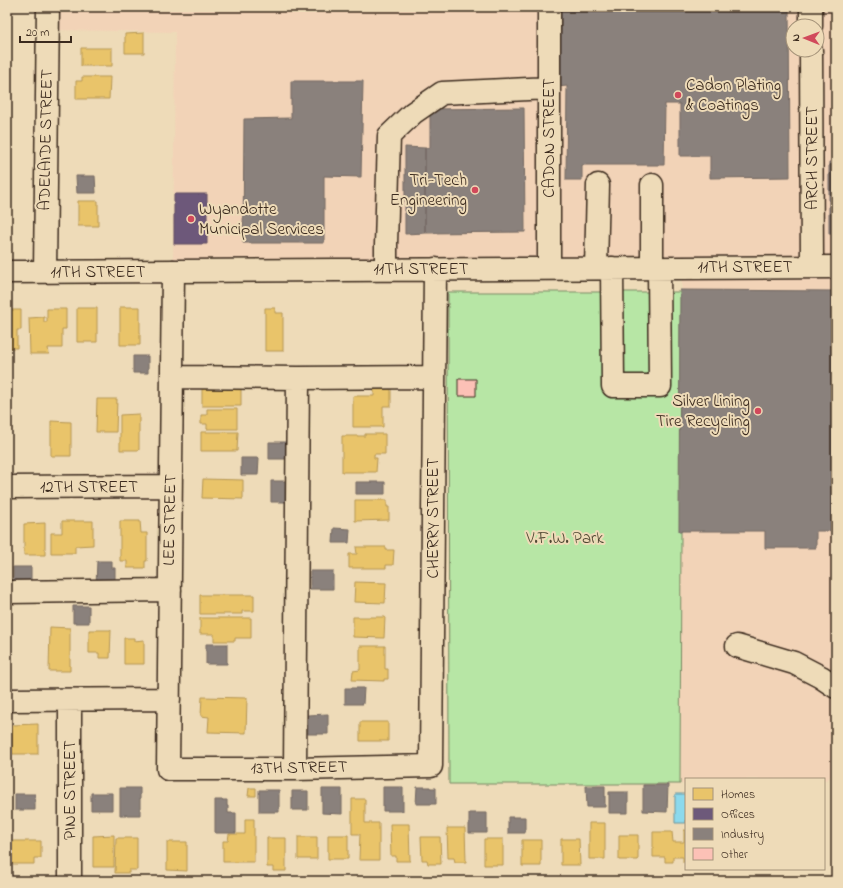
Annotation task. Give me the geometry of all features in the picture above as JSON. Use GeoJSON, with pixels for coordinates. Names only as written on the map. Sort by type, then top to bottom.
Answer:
{"type":"FeatureCollection","features":[{"type":"Feature","properties":{"kind":"street","name":"ADELAIDE STREET"},"geometry":{"type":"LineString","coordinates":[[45,272],[48,7]]}},
{"type":"Feature","properties":{"kind":"street","name":"CADON STREET"},"geometry":{"type":"LineString","coordinates":[[549,7],[549,268]]}},
{"type":"Feature","properties":{"kind":"street"},"geometry":{"type":"LineString","coordinates":[[811,7],[811,18]]}},
{"type":"Feature","properties":{"kind":"street","name":"ARCH STREET"},"geometry":{"type":"LineString","coordinates":[[811,58],[812,267]]}},
{"type":"Feature","properties":{"kind":"street"},"geometry":{"type":"LineString","coordinates":[[386,269],[389,136],[413,113],[442,93],[549,88]]}},
{"type":"Feature","properties":{"kind":"street"},"geometry":{"type":"LineString","coordinates":[[598,185],[613,386],[660,386],[652,185]]}},
{"type":"Feature","properties":{"kind":"street","name":"11TH STREET"},"geometry":{"type":"LineString","coordinates":[[7,272],[836,267]]}},
{"type":"Feature","properties":{"kind":"street","name":"CHERRY STREET"},"geometry":{"type":"LineString","coordinates":[[431,766],[435,269]]}},
{"type":"Feature","properties":{"kind":"street","name":"LEE STREET"},"geometry":{"type":"LineString","coordinates":[[168,769],[172,271]]}},
{"type":"Feature","properties":{"kind":"street"},"geometry":{"type":"LineString","coordinates":[[172,377],[434,377]]}},
{"type":"Feature","properties":{"kind":"street"},"geometry":{"type":"LineString","coordinates":[[295,769],[298,378]]}},
{"type":"Feature","properties":{"kind":"street","name":"12TH STREET"},"geometry":{"type":"LineString","coordinates":[[7,487],[170,486]]}},
{"type":"Feature","properties":{"kind":"street"},"geometry":{"type":"LineString","coordinates":[[7,592],[170,590]]}},
{"type":"Feature","properties":{"kind":"street"},"geometry":{"type":"LineString","coordinates":[[737,646],[794,663],[821,677],[836,687]]}},
{"type":"Feature","properties":{"kind":"street"},"geometry":{"type":"LineString","coordinates":[[7,700],[169,699]]}},
{"type":"Feature","properties":{"kind":"street","name":"PINE STREET"},"geometry":{"type":"LineString","coordinates":[[70,700],[70,881]]}},
{"type":"Feature","properties":{"kind":"street","name":"13TH STREET"},"geometry":{"type":"LineString","coordinates":[[168,769],[295,769],[431,766]]}},
{"type":"Feature","properties":{"kind":"shaded area"},"geometry":{"type":"Polygon","coordinates":[[[48,7],[836,7],[836,773],[826,780],[825,778],[685,778],[685,784],[680,784],[681,268],[173,271],[175,32],[47,30],[48,7]]]}},
{"type":"Feature","properties":{"kind":"green space","name":"V.F.W. Park"},"geometry":{"type":"Polygon","coordinates":[[[448,292],[682,292],[680,784],[449,784],[448,292]]]}},
{"type":"Feature","properties":{"kind":"water"},"geometry":{"type":"Polygon","coordinates":[[[675,794],[685,794],[685,823],[675,823],[675,794]]]}},
{"type":"Feature","properties":{"kind":"building: Homes"},"geometry":{"type":"Polygon","coordinates":[[[144,33],[144,53],[125,53],[125,34],[144,33]]]}},
{"type":"Feature","properties":{"kind":"building: Homes"},"geometry":{"type":"Polygon","coordinates":[[[81,48],[112,48],[112,66],[81,66],[81,48]]]}},
{"type":"Feature","properties":{"kind":"building: Homes"},"geometry":{"type":"Polygon","coordinates":[[[82,77],[110,77],[109,99],[76,99],[76,81],[82,81],[82,77]]]}},
{"type":"Feature","properties":{"kind":"building: Homes"},"geometry":{"type":"Polygon","coordinates":[[[7,88],[10,88],[10,101],[7,101],[7,88]]]}},
{"type":"Feature","properties":{"kind":"building: Homes"},"geometry":{"type":"Polygon","coordinates":[[[78,201],[98,201],[98,226],[78,226],[78,201]]]}},
{"type":"Feature","properties":{"kind":"building: Homes"},"geometry":{"type":"Polygon","coordinates":[[[120,307],[140,307],[140,345],[120,345],[120,307]]]}},
{"type":"Feature","properties":{"kind":"building: Homes"},"geometry":{"type":"Polygon","coordinates":[[[77,308],[97,308],[97,342],[77,342],[77,308]]]}},
{"type":"Feature","properties":{"kind":"building: Homes"},"geometry":{"type":"Polygon","coordinates":[[[265,308],[275,308],[275,313],[283,313],[283,351],[265,351],[265,308]]]}},
{"type":"Feature","properties":{"kind":"building: Homes"},"geometry":{"type":"Polygon","coordinates":[[[47,309],[66,309],[66,329],[62,329],[62,348],[48,348],[49,354],[30,354],[29,318],[44,317],[44,322],[47,322],[47,309]]]}},
{"type":"Feature","properties":{"kind":"building: Homes"},"geometry":{"type":"Polygon","coordinates":[[[7,310],[21,310],[21,330],[17,330],[17,348],[7,348],[7,310]]]}},
{"type":"Feature","properties":{"kind":"building: Homes"},"geometry":{"type":"Polygon","coordinates":[[[202,386],[241,386],[241,406],[202,406],[202,386]]]}},
{"type":"Feature","properties":{"kind":"building: Homes"},"geometry":{"type":"Polygon","coordinates":[[[374,389],[391,389],[391,406],[383,406],[383,427],[353,427],[353,396],[374,396],[374,389]]]}},
{"type":"Feature","properties":{"kind":"building: Homes"},"geometry":{"type":"Polygon","coordinates":[[[97,399],[117,399],[116,432],[96,432],[97,399]]]}},
{"type":"Feature","properties":{"kind":"building: Homes"},"geometry":{"type":"Polygon","coordinates":[[[207,409],[237,409],[237,429],[207,429],[207,424],[201,424],[201,415],[207,415],[207,409]]]}},
{"type":"Feature","properties":{"kind":"building: Homes"},"geometry":{"type":"Polygon","coordinates":[[[139,414],[139,450],[120,450],[120,415],[139,414]]]}},
{"type":"Feature","properties":{"kind":"building: Homes"},"geometry":{"type":"Polygon","coordinates":[[[51,421],[71,422],[71,456],[51,456],[51,421]]]}},
{"type":"Feature","properties":{"kind":"building: Homes"},"geometry":{"type":"Polygon","coordinates":[[[201,432],[238,432],[237,451],[201,451],[201,432]]]}},
{"type":"Feature","properties":{"kind":"building: Homes"},"geometry":{"type":"Polygon","coordinates":[[[365,434],[385,434],[385,454],[374,454],[374,458],[377,458],[376,472],[342,472],[342,436],[365,436],[365,434]]]}},
{"type":"Feature","properties":{"kind":"building: Homes"},"geometry":{"type":"Polygon","coordinates":[[[203,479],[243,480],[243,499],[202,498],[203,479]]]}},
{"type":"Feature","properties":{"kind":"building: Homes"},"geometry":{"type":"Polygon","coordinates":[[[355,500],[387,500],[387,507],[389,507],[389,520],[355,521],[355,500]]]}},
{"type":"Feature","properties":{"kind":"building: Homes"},"geometry":{"type":"Polygon","coordinates":[[[62,521],[93,521],[93,545],[75,546],[75,553],[51,553],[51,533],[62,533],[62,521]]]}},
{"type":"Feature","properties":{"kind":"building: Homes"},"geometry":{"type":"Polygon","coordinates":[[[120,521],[140,521],[141,533],[147,533],[147,561],[145,561],[145,568],[127,568],[127,561],[120,561],[120,521]]]}},
{"type":"Feature","properties":{"kind":"building: Homes"},"geometry":{"type":"Polygon","coordinates":[[[45,523],[45,555],[24,555],[24,524],[45,523]]]}},
{"type":"Feature","properties":{"kind":"building: Homes"},"geometry":{"type":"Polygon","coordinates":[[[7,524],[10,524],[10,555],[7,555],[7,524]]]}},
{"type":"Feature","properties":{"kind":"building: Homes"},"geometry":{"type":"Polygon","coordinates":[[[356,547],[386,547],[386,550],[394,550],[393,565],[386,565],[386,568],[349,568],[349,554],[357,554],[356,547]]]}},
{"type":"Feature","properties":{"kind":"building: Homes"},"geometry":{"type":"Polygon","coordinates":[[[355,582],[386,583],[385,603],[354,602],[355,582]]]}},
{"type":"Feature","properties":{"kind":"building: Homes"},"geometry":{"type":"Polygon","coordinates":[[[200,595],[254,595],[254,611],[242,611],[242,614],[200,614],[200,595]]]}},
{"type":"Feature","properties":{"kind":"building: Homes"},"geometry":{"type":"Polygon","coordinates":[[[353,617],[385,617],[384,638],[353,637],[353,617]]]}},
{"type":"Feature","properties":{"kind":"building: Homes"},"geometry":{"type":"Polygon","coordinates":[[[200,618],[251,618],[251,638],[235,638],[235,641],[214,641],[214,634],[200,634],[200,618]]]}},
{"type":"Feature","properties":{"kind":"building: Homes"},"geometry":{"type":"Polygon","coordinates":[[[50,627],[70,628],[70,671],[49,671],[50,627]]]}},
{"type":"Feature","properties":{"kind":"building: Homes"},"geometry":{"type":"Polygon","coordinates":[[[89,630],[111,630],[110,658],[99,658],[99,653],[89,653],[89,630]]]}},
{"type":"Feature","properties":{"kind":"building: Homes"},"geometry":{"type":"Polygon","coordinates":[[[124,638],[134,638],[134,641],[144,640],[144,664],[124,664],[124,638]]]}},
{"type":"Feature","properties":{"kind":"building: Homes"},"geometry":{"type":"Polygon","coordinates":[[[360,646],[385,646],[385,669],[388,669],[388,679],[384,679],[384,681],[352,680],[353,671],[360,670],[360,646]]]}},
{"type":"Feature","properties":{"kind":"building: Homes"},"geometry":{"type":"Polygon","coordinates":[[[202,697],[247,698],[246,733],[208,732],[209,717],[201,716],[202,697]]]}},
{"type":"Feature","properties":{"kind":"building: Homes"},"geometry":{"type":"Polygon","coordinates":[[[360,722],[388,722],[388,741],[360,741],[360,722]]]}},
{"type":"Feature","properties":{"kind":"building: Homes"},"geometry":{"type":"Polygon","coordinates":[[[38,724],[38,754],[12,754],[12,725],[38,724]]]}},
{"type":"Feature","properties":{"kind":"building: Homes"},"geometry":{"type":"Polygon","coordinates":[[[249,788],[256,788],[256,796],[248,796],[249,788]]]}},
{"type":"Feature","properties":{"kind":"building: Homes"},"geometry":{"type":"Polygon","coordinates":[[[352,799],[365,799],[365,823],[379,823],[379,860],[359,860],[360,834],[352,834],[352,799]]]}},
{"type":"Feature","properties":{"kind":"building: Homes"},"geometry":{"type":"Polygon","coordinates":[[[245,819],[254,819],[254,862],[223,862],[223,841],[228,841],[229,834],[245,834],[245,819]]]}},
{"type":"Feature","properties":{"kind":"building: Homes"},"geometry":{"type":"Polygon","coordinates":[[[589,823],[605,823],[605,859],[589,859],[589,823]]]}},
{"type":"Feature","properties":{"kind":"building: Homes"},"geometry":{"type":"Polygon","coordinates":[[[390,824],[409,824],[410,861],[396,861],[396,856],[391,856],[390,824]]]}},
{"type":"Feature","properties":{"kind":"building: Homes"},"geometry":{"type":"Polygon","coordinates":[[[447,828],[465,828],[466,862],[455,862],[454,858],[448,858],[447,828]]]}},
{"type":"Feature","properties":{"kind":"building: Homes"},"geometry":{"type":"Polygon","coordinates":[[[685,830],[685,862],[683,862],[683,857],[673,857],[673,862],[665,862],[665,857],[653,857],[653,832],[672,832],[673,842],[684,842],[685,830]]]}},
{"type":"Feature","properties":{"kind":"building: Homes"},"geometry":{"type":"Polygon","coordinates":[[[114,835],[114,867],[93,867],[93,836],[114,835]]]}},
{"type":"Feature","properties":{"kind":"building: Homes"},"geometry":{"type":"Polygon","coordinates":[[[328,835],[348,835],[348,859],[328,859],[328,835]]]}},
{"type":"Feature","properties":{"kind":"building: Homes"},"geometry":{"type":"Polygon","coordinates":[[[619,835],[638,835],[638,860],[619,860],[619,835]]]}},
{"type":"Feature","properties":{"kind":"building: Homes"},"geometry":{"type":"Polygon","coordinates":[[[298,837],[317,837],[317,859],[298,859],[298,837]]]}},
{"type":"Feature","properties":{"kind":"building: Homes"},"geometry":{"type":"Polygon","coordinates":[[[421,837],[440,837],[441,864],[428,864],[427,860],[422,860],[421,837]]]}},
{"type":"Feature","properties":{"kind":"building: Homes"},"geometry":{"type":"Polygon","coordinates":[[[116,838],[137,838],[137,870],[129,870],[129,873],[115,873],[116,838]]]}},
{"type":"Feature","properties":{"kind":"building: Homes"},"geometry":{"type":"Polygon","coordinates":[[[267,838],[286,838],[286,871],[273,871],[273,867],[267,867],[267,838]]]}},
{"type":"Feature","properties":{"kind":"building: Homes"},"geometry":{"type":"Polygon","coordinates":[[[484,839],[503,839],[503,865],[484,865],[484,839]]]}},
{"type":"Feature","properties":{"kind":"building: Homes"},"geometry":{"type":"Polygon","coordinates":[[[561,839],[579,839],[580,865],[561,865],[561,839]]]}},
{"type":"Feature","properties":{"kind":"building: Homes"},"geometry":{"type":"Polygon","coordinates":[[[522,840],[541,840],[541,866],[522,866],[522,840]]]}},
{"type":"Feature","properties":{"kind":"building: Homes"},"geometry":{"type":"Polygon","coordinates":[[[7,841],[41,841],[41,858],[34,858],[34,864],[7,864],[7,841]]]}},
{"type":"Feature","properties":{"kind":"building: Homes"},"geometry":{"type":"Polygon","coordinates":[[[167,842],[187,842],[187,871],[167,870],[167,842]]]}},
{"type":"Feature","properties":{"kind":"building: Offices","name":"Wyandotte Municipal Services"},"geometry":{"type":"Polygon","coordinates":[[[174,194],[207,194],[207,244],[174,244],[174,194]]]}},
{"type":"Feature","properties":{"kind":"building: Industry"},"geometry":{"type":"Polygon","coordinates":[[[524,7],[524,8],[430,8],[524,7]]]}},
{"type":"Feature","properties":{"kind":"building: Industry","name":"Cadon Plating & Coatings"},"geometry":{"type":"Polygon","coordinates":[[[557,7],[789,7],[789,18],[785,18],[785,58],[789,58],[790,177],[710,178],[710,156],[680,156],[680,104],[665,104],[664,165],[582,165],[582,180],[566,180],[567,86],[557,87],[557,7]]]}},
{"type":"Feature","properties":{"kind":"building: Industry"},"geometry":{"type":"Polygon","coordinates":[[[291,81],[363,81],[361,177],[324,176],[324,243],[243,243],[244,119],[291,118],[291,81]]]}},
{"type":"Feature","properties":{"kind":"building: Industry","name":"Tri-Tech Engineering"},"geometry":{"type":"Polygon","coordinates":[[[524,108],[525,232],[425,233],[425,148],[430,148],[430,109],[524,108]]]}},
{"type":"Feature","properties":{"kind":"building: Industry"},"geometry":{"type":"Polygon","coordinates":[[[405,147],[425,148],[425,233],[405,234],[405,147]]]}},
{"type":"Feature","properties":{"kind":"building: Industry"},"geometry":{"type":"Polygon","coordinates":[[[829,162],[836,162],[836,234],[829,234],[829,162]]]}},
{"type":"Feature","properties":{"kind":"building: Industry"},"geometry":{"type":"Polygon","coordinates":[[[76,176],[95,176],[96,193],[77,193],[76,176]]]}},
{"type":"Feature","properties":{"kind":"building: Industry","name":"Silver Lining Tire Recycling"},"geometry":{"type":"Polygon","coordinates":[[[680,290],[836,291],[836,531],[816,531],[816,548],[765,548],[765,531],[679,531],[680,290]]]}},
{"type":"Feature","properties":{"kind":"building: Industry"},"geometry":{"type":"Polygon","coordinates":[[[133,356],[148,356],[148,373],[133,373],[133,356]]]}},
{"type":"Feature","properties":{"kind":"building: Industry"},"geometry":{"type":"Polygon","coordinates":[[[269,442],[287,442],[287,459],[269,459],[269,442]]]}},
{"type":"Feature","properties":{"kind":"building: Industry"},"geometry":{"type":"Polygon","coordinates":[[[241,458],[259,458],[258,475],[241,475],[241,458]]]}},
{"type":"Feature","properties":{"kind":"building: Industry"},"geometry":{"type":"Polygon","coordinates":[[[271,481],[292,481],[292,502],[271,502],[271,481]]]}},
{"type":"Feature","properties":{"kind":"building: Industry"},"geometry":{"type":"Polygon","coordinates":[[[356,482],[385,482],[385,494],[356,494],[356,482]]]}},
{"type":"Feature","properties":{"kind":"building: Industry"},"geometry":{"type":"Polygon","coordinates":[[[334,528],[350,529],[349,543],[333,543],[334,528]]]}},
{"type":"Feature","properties":{"kind":"building: Industry"},"geometry":{"type":"Polygon","coordinates":[[[97,561],[112,561],[112,568],[115,568],[115,585],[96,585],[97,561]]]}},
{"type":"Feature","properties":{"kind":"building: Industry"},"geometry":{"type":"Polygon","coordinates":[[[13,567],[31,567],[31,586],[13,586],[13,567]]]}},
{"type":"Feature","properties":{"kind":"building: Industry"},"geometry":{"type":"Polygon","coordinates":[[[310,571],[333,571],[333,589],[310,589],[310,571]]]}},
{"type":"Feature","properties":{"kind":"building: Industry"},"geometry":{"type":"Polygon","coordinates":[[[73,606],[89,606],[89,623],[73,623],[73,606]]]}},
{"type":"Feature","properties":{"kind":"building: Industry"},"geometry":{"type":"Polygon","coordinates":[[[206,644],[227,644],[227,664],[206,664],[206,644]]]}},
{"type":"Feature","properties":{"kind":"building: Industry"},"geometry":{"type":"Polygon","coordinates":[[[345,688],[364,688],[363,704],[345,704],[345,688]]]}},
{"type":"Feature","properties":{"kind":"building: Industry"},"geometry":{"type":"Polygon","coordinates":[[[328,714],[328,734],[308,734],[308,715],[328,714]]]}},
{"type":"Feature","properties":{"kind":"building: Industry"},"geometry":{"type":"Polygon","coordinates":[[[643,785],[668,785],[667,812],[643,811],[643,785]]]}},
{"type":"Feature","properties":{"kind":"building: Industry"},"geometry":{"type":"Polygon","coordinates":[[[586,786],[605,786],[605,807],[587,807],[586,786]]]}},
{"type":"Feature","properties":{"kind":"building: Industry"},"geometry":{"type":"Polygon","coordinates":[[[383,787],[403,787],[403,811],[383,811],[383,787]]]}},
{"type":"Feature","properties":{"kind":"building: Industry"},"geometry":{"type":"Polygon","coordinates":[[[417,787],[436,788],[436,804],[416,804],[417,787]]]}},
{"type":"Feature","properties":{"kind":"building: Industry"},"geometry":{"type":"Polygon","coordinates":[[[120,788],[140,788],[140,815],[120,815],[120,788]]]}},
{"type":"Feature","properties":{"kind":"building: Industry"},"geometry":{"type":"Polygon","coordinates":[[[322,789],[342,789],[342,814],[322,813],[322,789]]]}},
{"type":"Feature","properties":{"kind":"building: Industry"},"geometry":{"type":"Polygon","coordinates":[[[259,790],[279,790],[279,812],[259,812],[259,790]]]}},
{"type":"Feature","properties":{"kind":"building: Industry"},"geometry":{"type":"Polygon","coordinates":[[[292,791],[308,791],[308,810],[292,810],[292,791]]]}},
{"type":"Feature","properties":{"kind":"building: Industry"},"geometry":{"type":"Polygon","coordinates":[[[609,792],[628,792],[628,813],[609,813],[609,792]]]}},
{"type":"Feature","properties":{"kind":"building: Industry"},"geometry":{"type":"Polygon","coordinates":[[[91,793],[112,793],[112,810],[91,810],[91,793]]]}},
{"type":"Feature","properties":{"kind":"building: Industry"},"geometry":{"type":"Polygon","coordinates":[[[15,794],[35,794],[35,810],[15,810],[15,794]]]}},
{"type":"Feature","properties":{"kind":"building: Industry"},"geometry":{"type":"Polygon","coordinates":[[[215,800],[227,800],[228,813],[236,813],[236,833],[215,833],[215,800]]]}},
{"type":"Feature","properties":{"kind":"building: Industry"},"geometry":{"type":"Polygon","coordinates":[[[469,813],[487,813],[487,833],[469,833],[469,813]]]}},
{"type":"Feature","properties":{"kind":"building: Industry"},"geometry":{"type":"Polygon","coordinates":[[[508,817],[525,817],[525,833],[508,833],[508,817]]]}},
{"type":"Feature","properties":{"kind":"building: Other"},"geometry":{"type":"Polygon","coordinates":[[[458,379],[476,379],[476,396],[458,396],[458,379]]]}},
{"type":"Feature","properties":{"kind":"place","name":"Cadon Plating & Coatings"},"geometry":{"type":"Point","coordinates":[678,95]}},
{"type":"Feature","properties":{"kind":"place","name":"Tri-Tech Engineering"},"geometry":{"type":"Point","coordinates":[475,190]}},
{"type":"Feature","properties":{"kind":"place","name":"Wyandotte Municipal Services"},"geometry":{"type":"Point","coordinates":[191,219]}},
{"type":"Feature","properties":{"kind":"place","name":"Silver Lining Tire Recycling"},"geometry":{"type":"Point","coordinates":[758,411]}}]}
